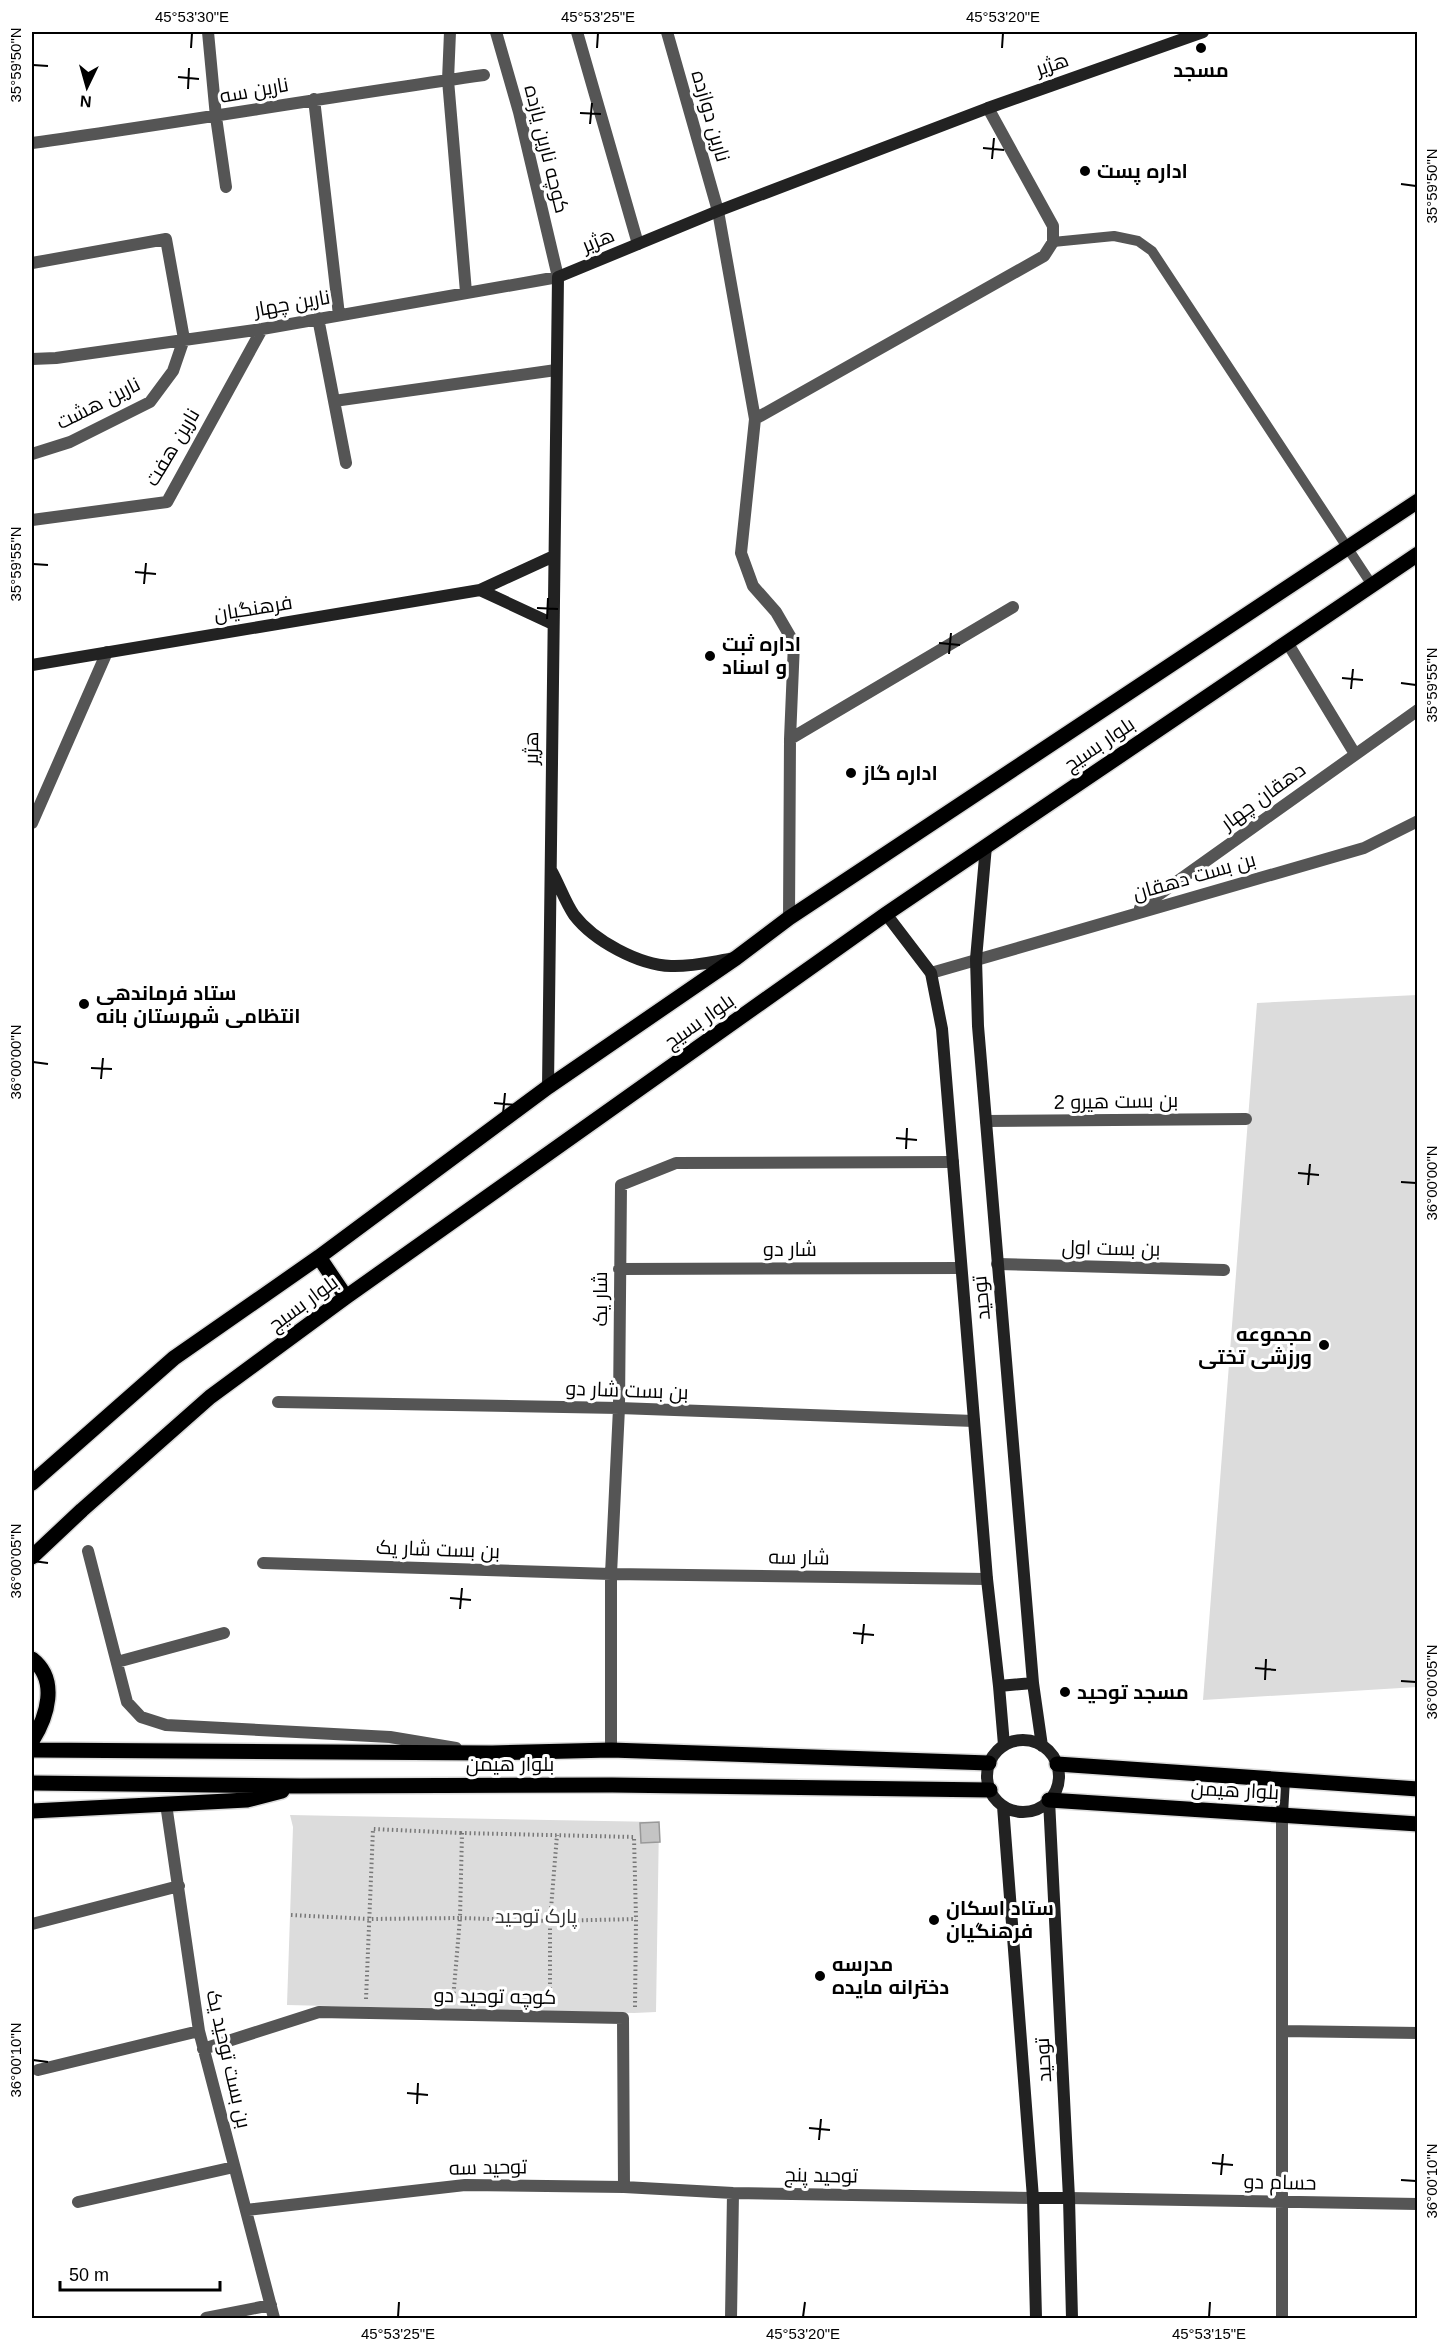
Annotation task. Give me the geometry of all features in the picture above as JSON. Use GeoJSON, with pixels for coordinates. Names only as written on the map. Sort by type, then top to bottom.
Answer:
{"type":"FeatureCollection","features":[{"type":"Feature","properties":{"kind":"main road","name":"بلوار بسیج"},"geometry":{"type":"LineString","coordinates":[[32,1483],[174,1358],[319,1257],[548,1087],[736,958],[789,918],[1418,501]]}},
{"type":"Feature","properties":{"kind":"main road","name":"بلوار بسیج"},"geometry":{"type":"LineString","coordinates":[[32,1557],[81,1510],[210,1397],[346,1298],[885,914],[1418,554]]}},
{"type":"Feature","properties":{"kind":"main road"},"geometry":{"type":"LineString","coordinates":[[319,1257],[346,1298]]}},
{"type":"Feature","properties":{"kind":"main road"},"geometry":{"type":"LineString","coordinates":[[32,1659],[48,1684],[48,1705],[39,1730],[32,1741]]}},
{"type":"Feature","properties":{"kind":"main road","name":"بلوار هیمن"},"geometry":{"type":"LineString","coordinates":[[32,1750],[492,1753],[611,1749],[989,1763]]}},
{"type":"Feature","properties":{"kind":"main road","name":"بلوار هیمن"},"geometry":{"type":"LineString","coordinates":[[1057,1764],[1418,1789]]}},
{"type":"Feature","properties":{"kind":"main road","name":"بلوار هیمن"},"geometry":{"type":"LineString","coordinates":[[32,1784],[612,1785],[990,1790]]}},
{"type":"Feature","properties":{"kind":"main road"},"geometry":{"type":"LineString","coordinates":[[32,1811],[247,1800],[301,1786]]}},
{"type":"Feature","properties":{"kind":"main road","name":"بلوار هیمن"},"geometry":{"type":"LineString","coordinates":[[1049,1800],[1418,1824]]}},
{"type":"Feature","properties":{"kind":"street"},"geometry":{"type":"LineString","coordinates":[[208,32],[216,117],[226,187]]}},
{"type":"Feature","properties":{"kind":"street"},"geometry":{"type":"LineString","coordinates":[[450,32],[448,80],[466,292]]}},
{"type":"Feature","properties":{"kind":"street","name":"کوچه نارین یازده"},"geometry":{"type":"LineString","coordinates":[[496,32],[519,112],[558,277]]}},
{"type":"Feature","properties":{"kind":"street"},"geometry":{"type":"LineString","coordinates":[[577,32],[638,244]]}},
{"type":"Feature","properties":{"kind":"street","name":"نارین دوازده"},"geometry":{"type":"LineString","coordinates":[[667,32],[718,211],[755,419],[741,553],[753,586],[776,612],[794,643],[790,739],[789,918]]}},
{"type":"Feature","properties":{"kind":"street","name":"هژیر"},"geometry":{"type":"LineString","coordinates":[[548,1087],[558,277],[718,211],[988,108],[1203,32]]}},
{"type":"Feature","properties":{"kind":"street","name":"نارین سه"},"geometry":{"type":"LineString","coordinates":[[32,142],[216,117],[314,99],[483,75]]}},
{"type":"Feature","properties":{"kind":"street"},"geometry":{"type":"LineString","coordinates":[[314,99],[339,315]]}},
{"type":"Feature","properties":{"kind":"street"},"geometry":{"type":"LineString","coordinates":[[755,419],[1044,256],[1053,242],[1053,226],[988,108]]}},
{"type":"Feature","properties":{"kind":"street"},"geometry":{"type":"LineString","coordinates":[[32,263],[166,239],[184,339]]}},
{"type":"Feature","properties":{"kind":"street","name":"نارین چهار"},"geometry":{"type":"LineString","coordinates":[[32,359],[56,358],[262,328],[558,277]]}},
{"type":"Feature","properties":{"kind":"street"},"geometry":{"type":"LineString","coordinates":[[318,318],[346,463]]}},
{"type":"Feature","properties":{"kind":"street","name":"نارین هفت"},"geometry":{"type":"LineString","coordinates":[[32,520],[166,502],[262,328]]}},
{"type":"Feature","properties":{"kind":"street","name":"نارین هشت"},"geometry":{"type":"LineString","coordinates":[[32,454],[70,442],[150,402],[173,371],[184,339]]}},
{"type":"Feature","properties":{"kind":"street"},"geometry":{"type":"LineString","coordinates":[[334,401],[556,370]]}},
{"type":"Feature","properties":{"kind":"street","name":"فرهنگیان"},"geometry":{"type":"LineString","coordinates":[[32,665],[480,590],[554,556]]}},
{"type":"Feature","properties":{"kind":"street"},"geometry":{"type":"LineString","coordinates":[[480,590],[553,624]]}},
{"type":"Feature","properties":{"kind":"street"},"geometry":{"type":"LineString","coordinates":[[790,739],[1013,607]]}},
{"type":"Feature","properties":{"kind":"street"},"geometry":{"type":"LineString","coordinates":[[1287,642],[1355,754]]}},
{"type":"Feature","properties":{"kind":"street"},"geometry":{"type":"LineString","coordinates":[[32,823],[107,652]]}},
{"type":"Feature","properties":{"kind":"street","name":"دهقان چهار"},"geometry":{"type":"LineString","coordinates":[[1132,914],[1418,710]]}},
{"type":"Feature","properties":{"kind":"street","name":"بن بست دهقان"},"geometry":{"type":"LineString","coordinates":[[931,973],[1364,848],[1418,821]]}},
{"type":"Feature","properties":{"kind":"street","name":"توحید"},"geometry":{"type":"LineString","coordinates":[[986,846],[976,959],[978,1026],[1033,1683],[1042,1746]]}},
{"type":"Feature","properties":{"kind":"street","name":"هژیر"},"geometry":{"type":"LineString","coordinates":[[549,866],[575,916],[602,940],[624,953],[644,962],[673,966],[736,958]]}},
{"type":"Feature","properties":{"kind":"street","name":"توحید"},"geometry":{"type":"LineString","coordinates":[[885,914],[931,973],[942,1029],[987,1579],[1004,1745]]}},
{"type":"Feature","properties":{"kind":"street","name":"بن بست هیرو 2"},"geometry":{"type":"LineString","coordinates":[[986,1121],[1246,1119]]}},
{"type":"Feature","properties":{"kind":"street","name":"شار یک"},"geometry":{"type":"LineString","coordinates":[[611,1749],[612,1574],[619,1408],[621,1185],[676,1162],[953,1162]]}},
{"type":"Feature","properties":{"kind":"street","name":"بن بست اول"},"geometry":{"type":"LineString","coordinates":[[997,1264],[1224,1270]]}},
{"type":"Feature","properties":{"kind":"street","name":"شار دو"},"geometry":{"type":"LineString","coordinates":[[619,1269],[961,1268]]}},
{"type":"Feature","properties":{"kind":"street","name":"بن بست شار دو"},"geometry":{"type":"LineString","coordinates":[[278,1402],[619,1408],[974,1421]]}},
{"type":"Feature","properties":{"kind":"street"},"geometry":{"type":"LineString","coordinates":[[88,1551],[127,1702],[141,1717],[166,1725],[390,1737],[492,1753]]}},
{"type":"Feature","properties":{"kind":"street","name":"بن بست شار یک"},"geometry":{"type":"LineString","coordinates":[[262,1563],[612,1574]]}},
{"type":"Feature","properties":{"kind":"street","name":"شار سه"},"geometry":{"type":"LineString","coordinates":[[612,1574],[987,1579]]}},
{"type":"Feature","properties":{"kind":"street"},"geometry":{"type":"LineString","coordinates":[[117,1662],[224,1633]]}},
{"type":"Feature","properties":{"kind":"street"},"geometry":{"type":"LineString","coordinates":[[999,1686],[1033,1683]]}},
{"type":"Feature","properties":{"kind":"street"},"geometry":{"type":"LineString","coordinates":[[1023,1740],[1042,1746],[1048,1750],[1057,1764],[1057,1787],[1049,1800],[1032,1811],[1022,1812],[1002,1806],[990,1790],[987,1777],[989,1763],[1004,1745],[1023,1740]]}},
{"type":"Feature","properties":{"kind":"street"},"geometry":{"type":"LineString","coordinates":[[1282,2319],[1282,1814],[1284,1779]]}},
{"type":"Feature","properties":{"kind":"street","name":"توحید"},"geometry":{"type":"LineString","coordinates":[[1049,1800],[1069,2198],[1072,2319]]}},
{"type":"Feature","properties":{"kind":"street","name":"بن بست توحید یک"},"geometry":{"type":"LineString","coordinates":[[166,1804],[198,2031],[274,2319]]}},
{"type":"Feature","properties":{"kind":"street","name":"توحید"},"geometry":{"type":"LineString","coordinates":[[1002,1806],[1033,2198],[1036,2319]]}},
{"type":"Feature","properties":{"kind":"street"},"geometry":{"type":"LineString","coordinates":[[32,1924],[179,1886]]}},
{"type":"Feature","properties":{"kind":"street","name":"کوچه توحید دو"},"geometry":{"type":"LineString","coordinates":[[203,2049],[319,2012],[623,2018],[624,2187]]}},
{"type":"Feature","properties":{"kind":"street"},"geometry":{"type":"LineString","coordinates":[[38,2070],[198,2031]]}},
{"type":"Feature","properties":{"kind":"street"},"geometry":{"type":"LineString","coordinates":[[1283,2031],[1418,2033]]}},
{"type":"Feature","properties":{"kind":"street"},"geometry":{"type":"LineString","coordinates":[[78,2202],[234,2167]]}},
{"type":"Feature","properties":{"kind":"street","name":"توحید سه"},"geometry":{"type":"LineString","coordinates":[[246,2210],[465,2185],[624,2187],[733,2193]]}},
{"type":"Feature","properties":{"kind":"street"},"geometry":{"type":"LineString","coordinates":[[732,2319],[733,2193]]}},
{"type":"Feature","properties":{"kind":"street","name":"توحید پنج"},"geometry":{"type":"LineString","coordinates":[[733,2193],[1033,2198]]}},
{"type":"Feature","properties":{"kind":"street"},"geometry":{"type":"LineString","coordinates":[[1033,2198],[1069,2198]]}},
{"type":"Feature","properties":{"kind":"street","name":"حسام دو"},"geometry":{"type":"LineString","coordinates":[[1069,2198],[1418,2204]]}},
{"type":"Feature","properties":{"kind":"street"},"geometry":{"type":"LineString","coordinates":[[206,2319],[271,2305]]}},
{"type":"Feature","properties":{"kind":"lane"},"geometry":{"type":"LineString","coordinates":[[1053,242],[1114,236],[1138,241],[1152,251],[1372,585]]}},
{"type":"Feature","properties":{"kind":"path"},"geometry":{"type":"LineString","coordinates":[[366,2000],[373,1829],[634,1837],[636,1919],[634,2013]]}},
{"type":"Feature","properties":{"kind":"path"},"geometry":{"type":"LineString","coordinates":[[452,2009],[460,1918],[462,1833]]}},
{"type":"Feature","properties":{"kind":"path"},"geometry":{"type":"LineString","coordinates":[[550,2003],[550,1921],[557,1835]]}},
{"type":"Feature","properties":{"kind":"path"},"geometry":{"type":"LineString","coordinates":[[291,1915],[370,1919],[460,1918],[550,1921],[636,1919]]}},
{"type":"Feature","properties":{"kind":"green space","name":"مجموعه ورزشی تختی"},"geometry":{"type":"Polygon","coordinates":[[[1417,995],[1417,1687],[1203,1700],[1257,1003],[1417,995]]]}},
{"type":"Feature","properties":{"kind":"green space","name":"پارک توحید"},"geometry":{"type":"Polygon","coordinates":[[[290,1815],[659,1822],[656,2012],[287,2005],[293,1827],[290,1815]]]}},
{"type":"Feature","properties":{"kind":"building"},"geometry":{"type":"Polygon","coordinates":[[[659,1822],[660,1842],[641,1843],[640,1823],[659,1822]]]}},
{"type":"Feature","properties":{"kind":"place","name":"مسجد"},"geometry":{"type":"Point","coordinates":[1201,48]}},
{"type":"Feature","properties":{"kind":"place","name":"اداره پست"},"geometry":{"type":"Point","coordinates":[1085,171]}},
{"type":"Feature","properties":{"kind":"place","name":"اداره ثبت و اسناد"},"geometry":{"type":"Point","coordinates":[710,656]}},
{"type":"Feature","properties":{"kind":"place","name":"اداره گاز"},"geometry":{"type":"Point","coordinates":[851,773]}},
{"type":"Feature","properties":{"kind":"place","name":"ستاد فرماندهی انتظامی شهرستان بانه"},"geometry":{"type":"Point","coordinates":[84,1004]}},
{"type":"Feature","properties":{"kind":"place","name":"مجموعه ورزشی تختی"},"geometry":{"type":"Point","coordinates":[1324,1345]}},
{"type":"Feature","properties":{"kind":"place","name":"مسجد توحید"},"geometry":{"type":"Point","coordinates":[1065,1692]}},
{"type":"Feature","properties":{"kind":"place","name":"ستاد اسکان فرهنگیان"},"geometry":{"type":"Point","coordinates":[934,1920]}},
{"type":"Feature","properties":{"kind":"place","name":"مدرسه دخترانه مایده"},"geometry":{"type":"Point","coordinates":[820,1976]}}]}
